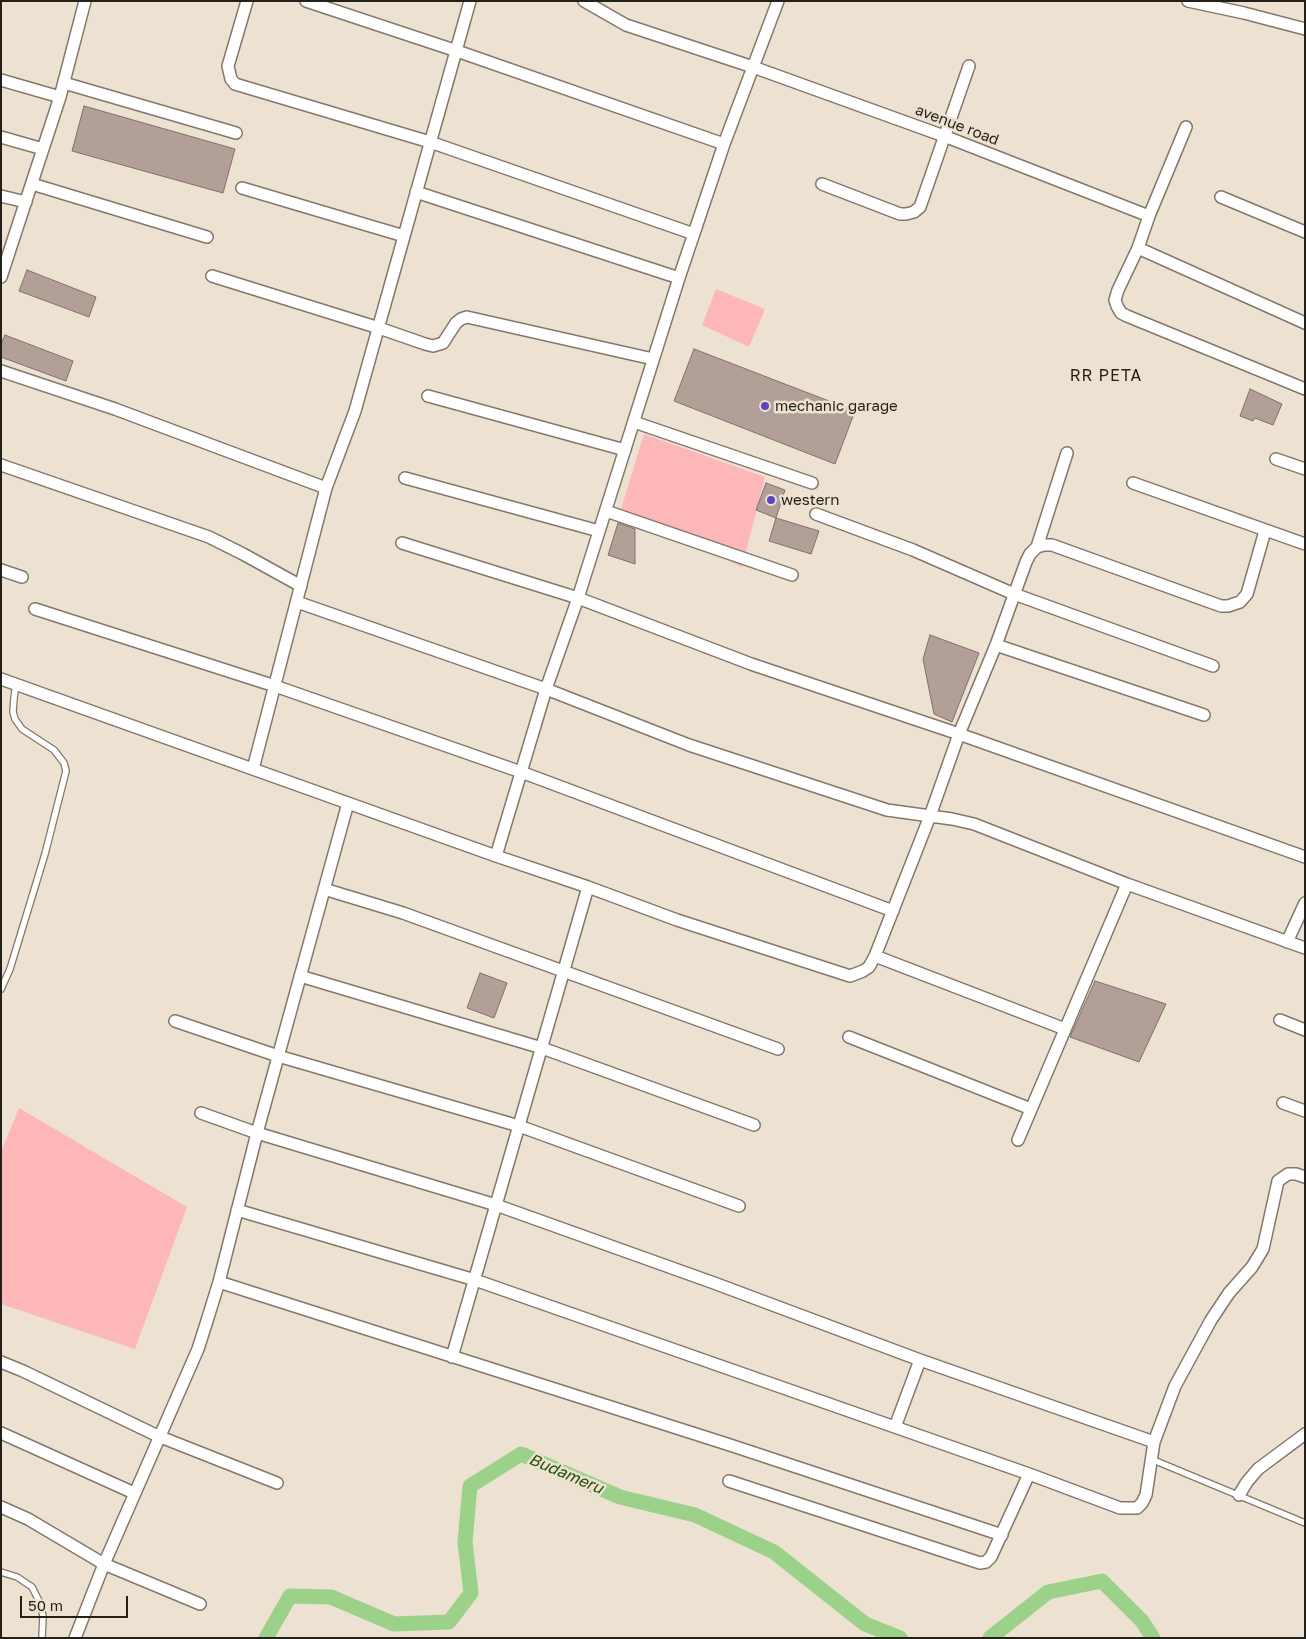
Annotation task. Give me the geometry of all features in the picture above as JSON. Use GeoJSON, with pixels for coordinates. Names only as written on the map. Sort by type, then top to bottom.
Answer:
{"type":"FeatureCollection","features":[{"type":"Feature","properties":{"kind":"street"},"geometry":{"type":"LineString","coordinates":[[2,274],[60,97],[85,1]]}},
{"type":"Feature","properties":{"kind":"street"},"geometry":{"type":"LineString","coordinates":[[247,1],[228,66],[231,79],[235,84],[430,142],[694,234]]}},
{"type":"Feature","properties":{"kind":"street"},"geometry":{"type":"LineString","coordinates":[[306,1],[724,144]]}},
{"type":"Feature","properties":{"kind":"street"},"geometry":{"type":"LineString","coordinates":[[253,769],[326,488],[355,411],[470,1]]}},
{"type":"Feature","properties":{"kind":"street","name":"avenue road"},"geometry":{"type":"LineString","coordinates":[[584,1],[626,25],[753,67],[944,136],[1149,216]]}},
{"type":"Feature","properties":{"kind":"street"},"geometry":{"type":"LineString","coordinates":[[496,856],[546,689],[578,598],[679,278],[724,144],[778,1]]}},
{"type":"Feature","properties":{"kind":"street"},"geometry":{"type":"LineString","coordinates":[[1188,1],[1246,7],[1305,29]]}},
{"type":"Feature","properties":{"kind":"street"},"geometry":{"type":"LineString","coordinates":[[822,184],[900,214],[914,212],[920,207],[969,66]]}},
{"type":"Feature","properties":{"kind":"street"},"geometry":{"type":"LineString","coordinates":[[1,80],[60,97]]}},
{"type":"Feature","properties":{"kind":"street"},"geometry":{"type":"LineString","coordinates":[[64,83],[236,133]]}},
{"type":"Feature","properties":{"kind":"street"},"geometry":{"type":"LineString","coordinates":[[1186,127],[1149,216],[1138,248],[1118,290],[1115,300],[1120,313],[1305,389]]}},
{"type":"Feature","properties":{"kind":"street"},"geometry":{"type":"LineString","coordinates":[[1,137],[43,149]]}},
{"type":"Feature","properties":{"kind":"street"},"geometry":{"type":"LineString","coordinates":[[32,184],[207,237]]}},
{"type":"Feature","properties":{"kind":"street"},"geometry":{"type":"LineString","coordinates":[[242,188],[404,236]]}},
{"type":"Feature","properties":{"kind":"street"},"geometry":{"type":"LineString","coordinates":[[416,192],[679,278]]}},
{"type":"Feature","properties":{"kind":"street"},"geometry":{"type":"LineString","coordinates":[[1,196],[26,202]]}},
{"type":"Feature","properties":{"kind":"street"},"geometry":{"type":"LineString","coordinates":[[1221,197],[1305,232]]}},
{"type":"Feature","properties":{"kind":"street"},"geometry":{"type":"LineString","coordinates":[[1138,248],[1305,323]]}},
{"type":"Feature","properties":{"kind":"street"},"geometry":{"type":"LineString","coordinates":[[212,276],[425,344],[440,345],[446,341],[456,323],[467,317],[654,359]]}},
{"type":"Feature","properties":{"kind":"street"},"geometry":{"type":"LineString","coordinates":[[1,371],[115,409],[326,488]]}},
{"type":"Feature","properties":{"kind":"street"},"geometry":{"type":"LineString","coordinates":[[428,396],[625,450]]}},
{"type":"Feature","properties":{"kind":"street"},"geometry":{"type":"LineString","coordinates":[[634,422],[812,483]]}},
{"type":"Feature","properties":{"kind":"street"},"geometry":{"type":"LineString","coordinates":[[1,679],[676,920],[850,976],[858,974],[869,967],[875,956],[930,816],[959,734],[996,645],[1026,562],[1036,547],[1067,453]]}},
{"type":"Feature","properties":{"kind":"street"},"geometry":{"type":"LineString","coordinates":[[1276,459],[1305,469]]}},
{"type":"Feature","properties":{"kind":"street"},"geometry":{"type":"LineString","coordinates":[[1,465],[209,537],[301,586]]}},
{"type":"Feature","properties":{"kind":"street"},"geometry":{"type":"LineString","coordinates":[[405,478],[599,531]]}},
{"type":"Feature","properties":{"kind":"street"},"geometry":{"type":"LineString","coordinates":[[1133,483],[1305,544]]}},
{"type":"Feature","properties":{"kind":"street"},"geometry":{"type":"LineString","coordinates":[[606,511],[792,576]]}},
{"type":"Feature","properties":{"kind":"street"},"geometry":{"type":"LineString","coordinates":[[816,514],[913,550],[1014,594],[1213,666]]}},
{"type":"Feature","properties":{"kind":"street"},"geometry":{"type":"LineString","coordinates":[[1036,547],[1044,544],[1052,545],[1221,606],[1228,606],[1240,602],[1246,594],[1265,531]]}},
{"type":"Feature","properties":{"kind":"street"},"geometry":{"type":"LineString","coordinates":[[402,543],[578,598],[751,664],[959,734],[1305,857]]}},
{"type":"Feature","properties":{"kind":"street"},"geometry":{"type":"LineString","coordinates":[[1,570],[22,577]]}},
{"type":"Feature","properties":{"kind":"street"},"geometry":{"type":"LineString","coordinates":[[297,602],[546,689],[689,745],[887,810],[974,824],[1127,884],[1305,948]]}},
{"type":"Feature","properties":{"kind":"street"},"geometry":{"type":"LineString","coordinates":[[35,609],[275,686],[521,772],[893,910]]}},
{"type":"Feature","properties":{"kind":"street"},"geometry":{"type":"LineString","coordinates":[[996,645],[1204,715]]}},
{"type":"Feature","properties":{"kind":"street"},"geometry":{"type":"LineString","coordinates":[[74,1638],[158,1436],[198,1349],[219,1282],[256,1132],[348,803]]}},
{"type":"Feature","properties":{"kind":"street"},"geometry":{"type":"LineString","coordinates":[[1018,1140],[1127,884]]}},
{"type":"Feature","properties":{"kind":"street"},"geometry":{"type":"LineString","coordinates":[[452,1357],[588,887]]}},
{"type":"Feature","properties":{"kind":"street"},"geometry":{"type":"LineString","coordinates":[[324,889],[403,913],[778,1049]]}},
{"type":"Feature","properties":{"kind":"street"},"geometry":{"type":"LineString","coordinates":[[1286,942],[1305,903]]}},
{"type":"Feature","properties":{"kind":"street"},"geometry":{"type":"LineString","coordinates":[[875,956],[1065,1029]]}},
{"type":"Feature","properties":{"kind":"street"},"geometry":{"type":"LineString","coordinates":[[300,976],[542,1048],[754,1125]]}},
{"type":"Feature","properties":{"kind":"street"},"geometry":{"type":"LineString","coordinates":[[1280,1020],[1305,1030]]}},
{"type":"Feature","properties":{"kind":"street"},"geometry":{"type":"LineString","coordinates":[[175,1021],[278,1056],[519,1126],[739,1206]]}},
{"type":"Feature","properties":{"kind":"street"},"geometry":{"type":"LineString","coordinates":[[849,1036],[1031,1109]]}},
{"type":"Feature","properties":{"kind":"street"},"geometry":{"type":"LineString","coordinates":[[1283,1103],[1305,1111]]}},
{"type":"Feature","properties":{"kind":"street"},"geometry":{"type":"LineString","coordinates":[[201,1113],[256,1132],[496,1205],[714,1283],[920,1360],[1154,1442]]}},
{"type":"Feature","properties":{"kind":"street"},"geometry":{"type":"LineString","coordinates":[[237,1210],[475,1280],[1120,1508],[1137,1508],[1146,1495],[1154,1442],[1175,1386],[1228,1293],[1252,1267],[1263,1249],[1278,1181],[1288,1174],[1305,1176]]}},
{"type":"Feature","properties":{"kind":"street"},"geometry":{"type":"LineString","coordinates":[[219,1282],[721,1442],[1002,1535]]}},
{"type":"Feature","properties":{"kind":"street"},"geometry":{"type":"LineString","coordinates":[[895,1427],[920,1360]]}},
{"type":"Feature","properties":{"kind":"street"},"geometry":{"type":"LineString","coordinates":[[1,1362],[158,1436],[277,1483]]}},
{"type":"Feature","properties":{"kind":"street"},"geometry":{"type":"LineString","coordinates":[[1,1433],[134,1493]]}},
{"type":"Feature","properties":{"kind":"street"},"geometry":{"type":"LineString","coordinates":[[1239,1495],[1258,1469],[1305,1434]]}},
{"type":"Feature","properties":{"kind":"street"},"geometry":{"type":"LineString","coordinates":[[729,1480],[975,1562],[986,1562],[991,1557],[1002,1535],[1028,1474]]}},
{"type":"Feature","properties":{"kind":"street"},"geometry":{"type":"LineString","coordinates":[[1,1507],[28,1519],[104,1564],[200,1604]]}},
{"type":"Feature","properties":{"kind":"lane"},"geometry":{"type":"LineString","coordinates":[[1,989],[10,969],[45,854],[66,771],[61,757],[54,750],[22,729],[15,719],[14,698],[16,684]]}},
{"type":"Feature","properties":{"kind":"lane"},"geometry":{"type":"LineString","coordinates":[[1152,1458],[1305,1522]]}},
{"type":"Feature","properties":{"kind":"lane"},"geometry":{"type":"LineString","coordinates":[[1,1572],[17,1578],[32,1587],[40,1603],[43,1616],[42,1638]]}},
{"type":"Feature","properties":{"kind":"shaded area"},"geometry":{"type":"Polygon","coordinates":[[[716,289],[765,309],[749,347],[702,325],[716,289]]]}},
{"type":"Feature","properties":{"kind":"shaded area"},"geometry":{"type":"Polygon","coordinates":[[[644,434],[765,477],[742,567],[621,509],[644,434]]]}},
{"type":"Feature","properties":{"kind":"shaded area"},"geometry":{"type":"Polygon","coordinates":[[[19,1108],[187,1207],[135,1349],[1,1304],[1,1152],[19,1108]]]}},
{"type":"Feature","properties":{"kind":"building"},"geometry":{"type":"Polygon","coordinates":[[[84,106],[235,149],[223,193],[72,151],[84,106]]]}},
{"type":"Feature","properties":{"kind":"building"},"geometry":{"type":"Polygon","coordinates":[[[27,270],[96,297],[89,317],[19,291],[27,270]]]}},
{"type":"Feature","properties":{"kind":"building"},"geometry":{"type":"Polygon","coordinates":[[[5,335],[73,361],[66,381],[1,357],[1,344],[5,335]]]}},
{"type":"Feature","properties":{"kind":"building","name":"mechanic garage"},"geometry":{"type":"Polygon","coordinates":[[[694,349],[855,411],[835,464],[674,401],[694,349]]]}},
{"type":"Feature","properties":{"kind":"building"},"geometry":{"type":"Polygon","coordinates":[[[1250,389],[1282,404],[1273,425],[1255,418],[1253,421],[1240,416],[1250,389]]]}},
{"type":"Feature","properties":{"kind":"building","name":"western"},"geometry":{"type":"Polygon","coordinates":[[[766,483],[785,490],[776,518],[756,510],[766,483]]]}},
{"type":"Feature","properties":{"kind":"building"},"geometry":{"type":"Polygon","coordinates":[[[776,518],[819,531],[811,554],[769,541],[776,518]]]}},
{"type":"Feature","properties":{"kind":"building"},"geometry":{"type":"Polygon","coordinates":[[[618,523],[635,529],[635,564],[608,555],[618,523]]]}},
{"type":"Feature","properties":{"kind":"building"},"geometry":{"type":"Polygon","coordinates":[[[930,635],[979,653],[952,722],[934,714],[923,659],[930,635]]]}},
{"type":"Feature","properties":{"kind":"building"},"geometry":{"type":"Polygon","coordinates":[[[480,973],[507,983],[494,1018],[467,1008],[480,973]]]}},
{"type":"Feature","properties":{"kind":"building"},"geometry":{"type":"Polygon","coordinates":[[[1095,981],[1166,1004],[1139,1062],[1070,1037],[1095,981]]]}},
{"type":"Feature","properties":{"kind":"waterway","name":"Budameru"},"geometry":{"type":"LineString","coordinates":[[266,1638],[290,1596],[331,1597],[394,1624],[449,1622],[471,1593],[465,1542],[470,1486],[521,1454],[620,1497],[695,1515],[774,1552],[865,1624],[900,1638]]}},
{"type":"Feature","properties":{"kind":"waterway","name":"Budameru"},"geometry":{"type":"LineString","coordinates":[[990,1638],[1048,1592],[1102,1581],[1142,1621],[1153,1638]]}},
{"type":"Feature","properties":{"kind":"place","name":"mechanic garage"},"geometry":{"type":"Point","coordinates":[765,406]}},
{"type":"Feature","properties":{"kind":"place","name":"western"},"geometry":{"type":"Point","coordinates":[771,500]}},
{"type":"Feature","properties":{"kind":"district","name":"RR PETA"},"geometry":{"type":"Point","coordinates":[1106,376]}}]}
